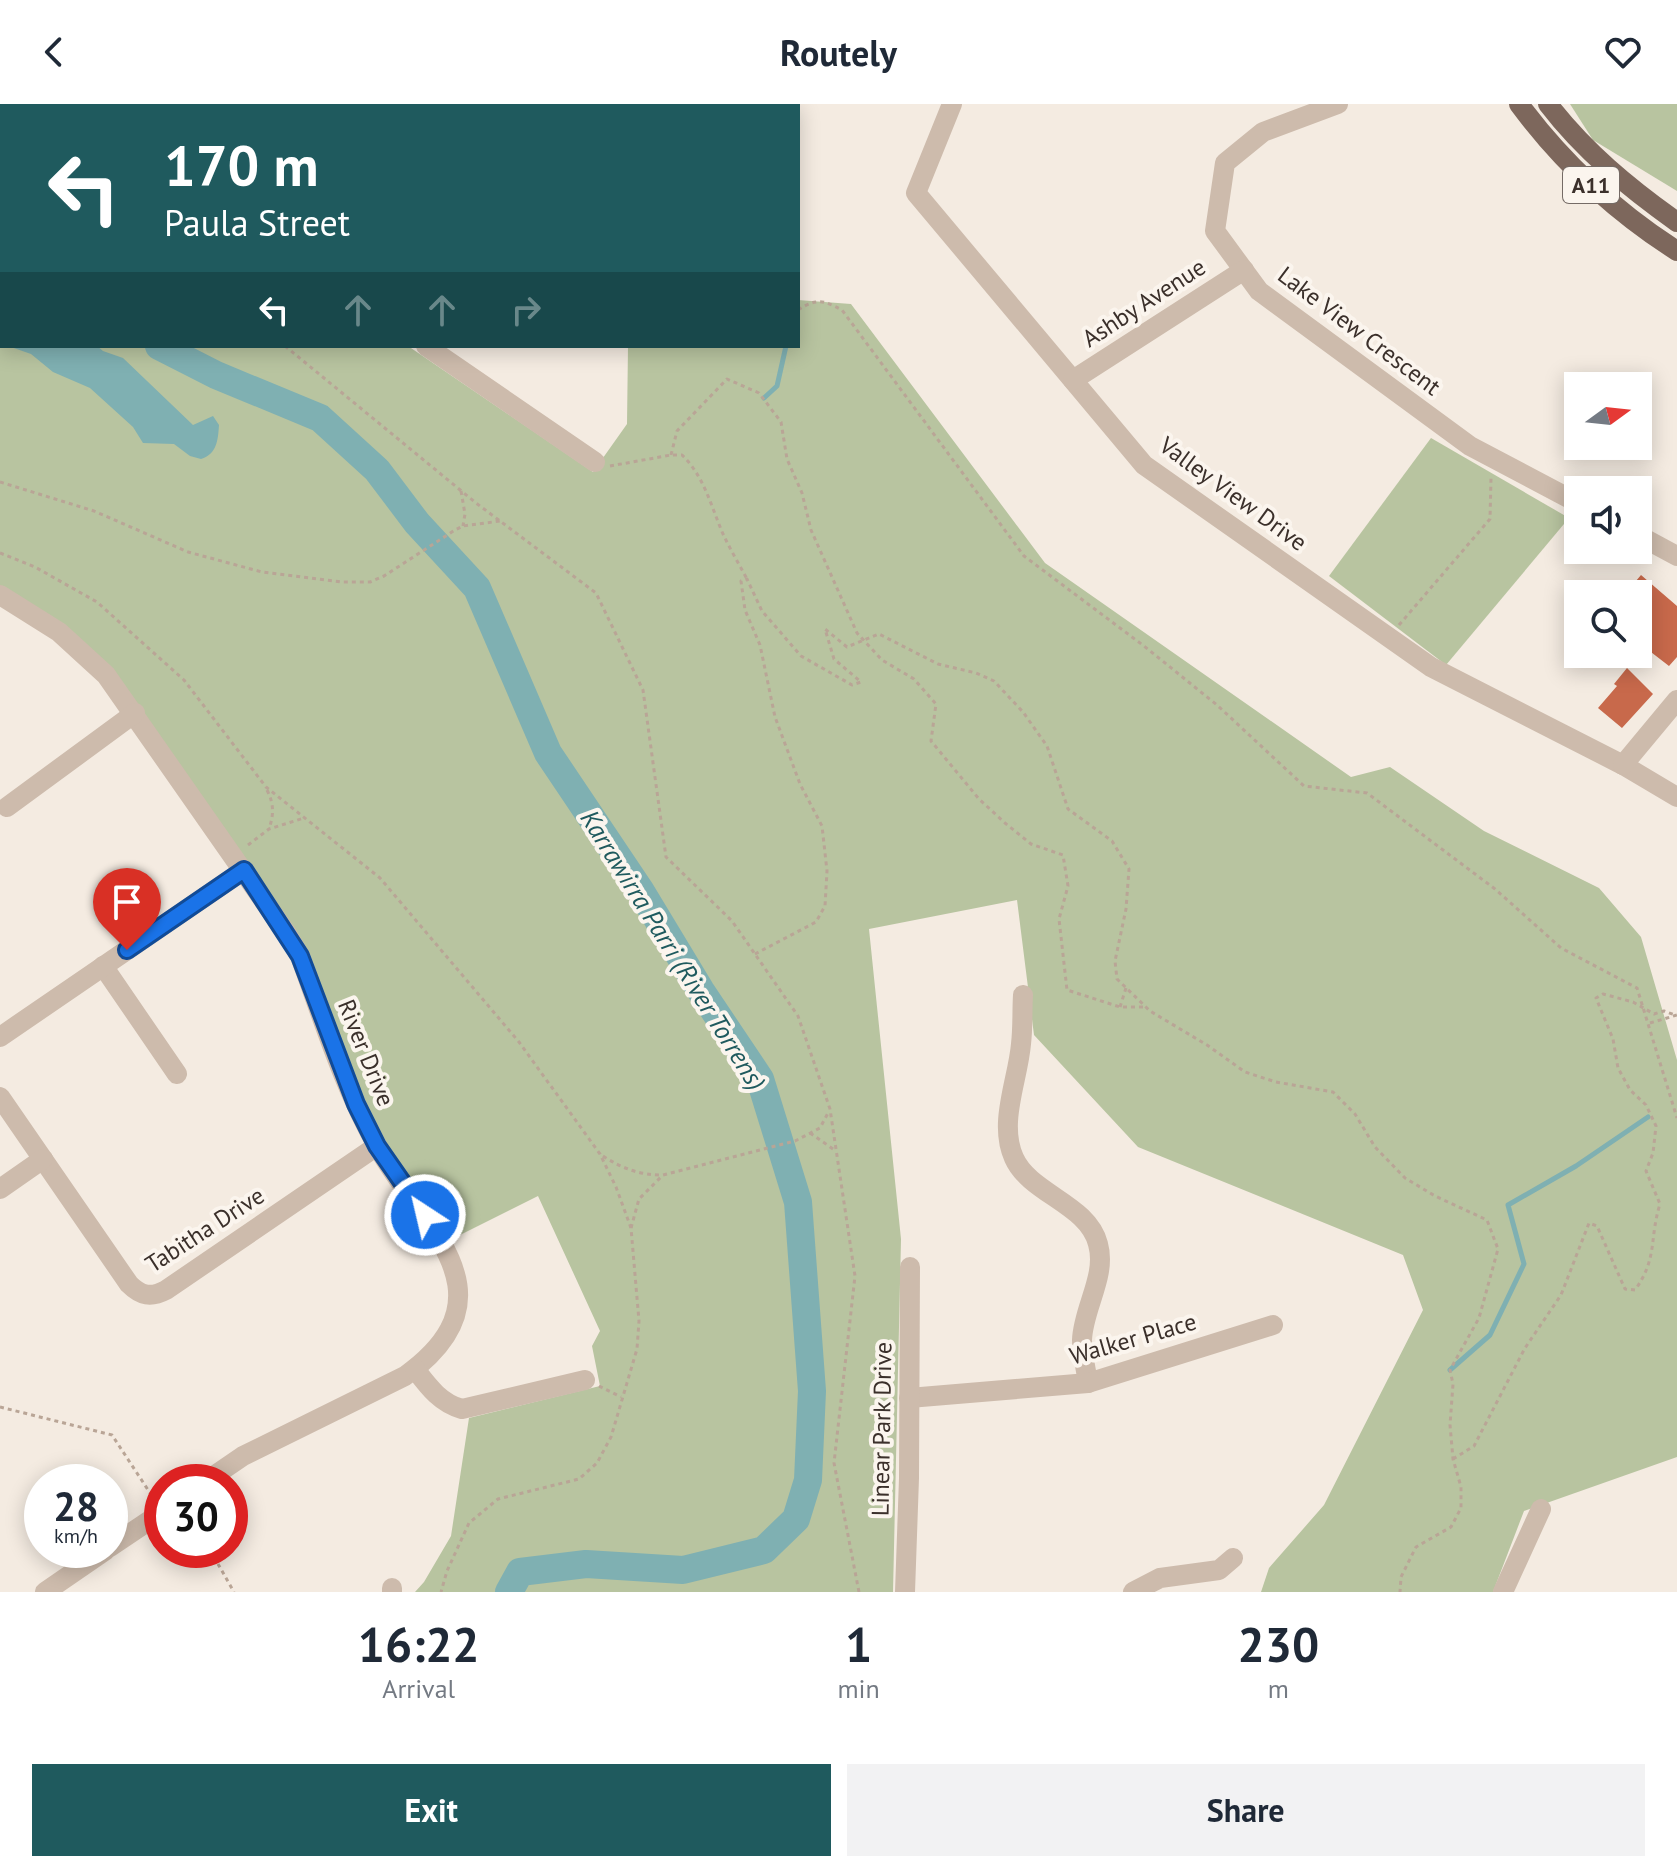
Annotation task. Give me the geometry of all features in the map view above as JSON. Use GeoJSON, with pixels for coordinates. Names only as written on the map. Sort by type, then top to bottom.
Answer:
{"type":"FeatureCollection","features":[{"type":"Feature","properties":{"kind":"main road","name":"A11"},"geometry":{"type":"LineString","coordinates":[[1519,104],[1554,147],[1599,191],[1677,251]]}},
{"type":"Feature","properties":{"kind":"main road","name":"A11"},"geometry":{"type":"LineString","coordinates":[[1548,104],[1599,160],[1644,199],[1677,222]]}},
{"type":"Feature","properties":{"kind":"street","name":"Valley View Drive"},"geometry":{"type":"LineString","coordinates":[[952,104],[916,193],[1144,465],[1421,660],[1623,765],[1677,797]]}},
{"type":"Feature","properties":{"kind":"street","name":"Lake View Crescent"},"geometry":{"type":"LineString","coordinates":[[1338,104],[1263,132],[1225,163],[1215,231],[1259,291],[1470,446],[1564,496]]}},
{"type":"Feature","properties":{"kind":"street","name":"Ashby Avenue"},"geometry":{"type":"LineString","coordinates":[[1073,380],[1244,270]]}},
{"type":"Feature","properties":{"kind":"street"},"geometry":{"type":"LineString","coordinates":[[429,348],[595,462]]}},
{"type":"Feature","properties":{"kind":"street"},"geometry":{"type":"LineString","coordinates":[[1652,543],[1677,556]]}},
{"type":"Feature","properties":{"kind":"street","name":"River Drive"},"geometry":{"type":"LineString","coordinates":[[0,595],[78,647],[106,675],[239,863],[300,956],[356,1104],[377,1146],[441,1238],[455,1273],[458,1293],[452,1323],[437,1350],[415,1369],[231,1464]]}},
{"type":"Feature","properties":{"kind":"street"},"geometry":{"type":"LineString","coordinates":[[1623,765],[1677,700]]}},
{"type":"Feature","properties":{"kind":"street"},"geometry":{"type":"LineString","coordinates":[[7,807],[135,713]]}},
{"type":"Feature","properties":{"kind":"street"},"geometry":{"type":"LineString","coordinates":[[0,1037],[103,966],[239,863]]}},
{"type":"Feature","properties":{"kind":"street"},"geometry":{"type":"LineString","coordinates":[[103,966],[177,1074]]}},
{"type":"Feature","properties":{"kind":"street"},"geometry":{"type":"LineString","coordinates":[[1023,995],[1021,1045],[1009,1119],[1012,1155],[1019,1168],[1083,1221],[1096,1237],[1100,1262],[1082,1339],[1088,1383]]}},
{"type":"Feature","properties":{"kind":"street","name":"Tabitha Drive"},"geometry":{"type":"LineString","coordinates":[[0,1097],[129,1284],[138,1293],[147,1295],[166,1290],[377,1146]]}},
{"type":"Feature","properties":{"kind":"street"},"geometry":{"type":"LineString","coordinates":[[0,1189],[43,1159]]}},
{"type":"Feature","properties":{"kind":"street","name":"Linear Park Drive"},"geometry":{"type":"LineString","coordinates":[[905,1592],[910,1267]]}},
{"type":"Feature","properties":{"kind":"street","name":"Walker Place"},"geometry":{"type":"LineString","coordinates":[[909,1398],[1088,1383],[1273,1325]]}},
{"type":"Feature","properties":{"kind":"street"},"geometry":{"type":"LineString","coordinates":[[415,1369],[433,1391],[462,1409],[585,1380]]}},
{"type":"Feature","properties":{"kind":"street"},"geometry":{"type":"LineString","coordinates":[[1503,1592],[1541,1509]]}},
{"type":"Feature","properties":{"kind":"street"},"geometry":{"type":"LineString","coordinates":[[128,1532],[144,1519]]}},
{"type":"Feature","properties":{"kind":"street"},"geometry":{"type":"LineString","coordinates":[[1133,1592],[1160,1578],[1219,1570],[1233,1558]]}},
{"type":"Feature","properties":{"kind":"street"},"geometry":{"type":"LineString","coordinates":[[45,1592],[80,1568]]}},
{"type":"Feature","properties":{"kind":"path"},"geometry":{"type":"LineString","coordinates":[[800,309],[823,301],[842,310],[1024,556],[1217,705],[1304,786],[1367,793],[1495,889],[1561,948],[1637,988],[1677,1118]]}},
{"type":"Feature","properties":{"kind":"path"},"geometry":{"type":"LineString","coordinates":[[287,348],[461,491],[596,593],[643,690],[666,857],[732,921],[798,1016],[830,1109],[855,1276],[834,1463],[859,1592]]}},
{"type":"Feature","properties":{"kind":"path"},"geometry":{"type":"LineString","coordinates":[[671,455],[677,431],[727,379],[759,393],[781,422],[787,459],[802,493],[811,530],[857,633],[882,660],[914,679],[936,704],[931,741],[979,799],[1031,844],[1063,855],[1068,886],[1059,919],[1067,990],[1120,1007],[1145,1007]]}},
{"type":"Feature","properties":{"kind":"path"},"geometry":{"type":"LineString","coordinates":[[595,462],[603,467],[682,455],[692,464],[705,486],[724,537],[762,611],[801,656],[852,685],[861,682],[834,659],[825,629],[847,647],[879,634],[938,664],[976,673],[994,681],[1023,712],[1047,746],[1068,809],[1112,841],[1129,869],[1126,909],[1115,961],[1117,979],[1145,1007],[1245,1072],[1276,1082],[1333,1092],[1355,1114],[1375,1147],[1405,1178],[1487,1220],[1498,1249],[1479,1318],[1450,1370],[1453,1384],[1450,1425],[1453,1459],[1461,1487],[1461,1508],[1451,1527],[1416,1547],[1401,1577],[1400,1592]]}},
{"type":"Feature","properties":{"kind":"path"},"geometry":{"type":"LineString","coordinates":[[1395,630],[1490,519],[1491,474]]}},
{"type":"Feature","properties":{"kind":"path"},"geometry":{"type":"LineString","coordinates":[[0,482],[94,511],[188,552],[262,572],[342,582],[370,582],[463,526],[501,521]]}},
{"type":"Feature","properties":{"kind":"path"},"geometry":{"type":"LineString","coordinates":[[461,491],[465,514],[463,526]]}},
{"type":"Feature","properties":{"kind":"path"},"geometry":{"type":"LineString","coordinates":[[0,553],[35,567],[97,602],[184,680],[266,787],[380,878],[403,903],[519,1042],[600,1154],[631,1228],[639,1321],[637,1349],[611,1437],[597,1463],[579,1479],[498,1499],[469,1523],[441,1592]]}},
{"type":"Feature","properties":{"kind":"path"},"geometry":{"type":"LineString","coordinates":[[747,579],[741,581],[745,610],[760,645],[775,717],[800,784],[822,826],[827,871],[825,906],[816,922],[755,954]]}},
{"type":"Feature","properties":{"kind":"path"},"geometry":{"type":"LineString","coordinates":[[239,863],[269,829],[273,817],[272,801],[266,787]]}},
{"type":"Feature","properties":{"kind":"path"},"geometry":{"type":"LineString","coordinates":[[269,829],[304,818]]}},
{"type":"Feature","properties":{"kind":"path"},"geometry":{"type":"LineString","coordinates":[[1120,1007],[1126,988]]}},
{"type":"Feature","properties":{"kind":"path"},"geometry":{"type":"LineString","coordinates":[[1453,1459],[1474,1446],[1525,1348],[1561,1295],[1589,1223],[1597,1226],[1625,1289],[1635,1290],[1648,1272],[1654,1223],[1660,1204],[1646,1171],[1653,1153],[1656,1126],[1646,1105],[1630,1090],[1618,1068],[1613,1039],[1596,998],[1603,994],[1633,1002],[1654,1014],[1664,1011],[1676,1015]]}},
{"type":"Feature","properties":{"kind":"path"},"geometry":{"type":"LineString","coordinates":[[1648,1024],[1676,1015]]}},
{"type":"Feature","properties":{"kind":"path"},"geometry":{"type":"LineString","coordinates":[[600,1154],[642,1175],[663,1175],[795,1141],[820,1128],[830,1109]]}},
{"type":"Feature","properties":{"kind":"path"},"geometry":{"type":"LineString","coordinates":[[810,1133],[837,1152]]}},
{"type":"Feature","properties":{"kind":"path"},"geometry":{"type":"LineString","coordinates":[[631,1228],[639,1199],[663,1175]]}},
{"type":"Feature","properties":{"kind":"path"},"geometry":{"type":"LineString","coordinates":[[585,1380],[622,1398]]}},
{"type":"Feature","properties":{"kind":"path"},"geometry":{"type":"LineString","coordinates":[[0,1407],[112,1435],[144,1483]]}},
{"type":"Feature","properties":{"kind":"path"},"geometry":{"type":"LineString","coordinates":[[220,1568],[234,1592]]}},
{"type":"Feature","properties":{"kind":"green space"},"geometry":{"type":"Polygon","coordinates":[[[1570,104],[1677,104],[1677,191],[1593,140],[1570,104]]]}},
{"type":"Feature","properties":{"kind":"green space"},"geometry":{"type":"Polygon","coordinates":[[[800,300],[851,304],[1045,563],[1351,777],[1390,767],[1484,831],[1599,888],[1641,937],[1677,1060],[1677,1457],[1524,1511],[1493,1592],[1261,1592],[1269,1568],[1324,1505],[1423,1310],[1403,1255],[1138,1147],[1034,1035],[1017,900],[869,929],[901,1239],[893,1592],[415,1592],[451,1536],[469,1418],[600,1386],[592,1346],[600,1331],[538,1196],[450,1240],[384,1142],[361,1096],[308,954],[114,674],[0,588],[0,348],[411,348],[593,472],[627,424],[628,348],[800,348],[800,300]]]}},
{"type":"Feature","properties":{"kind":"green space"},"geometry":{"type":"Polygon","coordinates":[[[1431,438],[1564,515],[1564,524],[1446,665],[1329,576],[1431,438]]]}},
{"type":"Feature","properties":{"kind":"water"},"geometry":{"type":"Polygon","coordinates":[[[14,348],[99,348],[123,358],[193,425],[213,416],[219,425],[216,446],[201,459],[190,456],[174,444],[143,443],[133,427],[90,388],[53,372],[31,354],[14,348]]]}},
{"type":"Feature","properties":{"kind":"building"},"geometry":{"type":"Polygon","coordinates":[[[1652,584],[1677,606],[1677,657],[1669,666],[1652,653],[1652,584]]]}},
{"type":"Feature","properties":{"kind":"building"},"geometry":{"type":"Polygon","coordinates":[[[1627,668],[1653,694],[1622,728],[1598,708],[1617,686],[1614,684],[1627,668]]]}},
{"type":"Feature","properties":{"kind":"waterway","name":"Karrawirra Parri (River Torrens)"},"geometry":{"type":"LineString","coordinates":[[163,348],[216,375],[320,418],[377,470],[417,523],[477,588],[548,753],[640,890],[701,991],[760,1079],[798,1202],[812,1391],[808,1480],[796,1519],[764,1550],[683,1570],[586,1564],[520,1572],[509,1592]]}},
{"type":"Feature","properties":{"kind":"waterway"},"geometry":{"type":"LineString","coordinates":[[764,398],[777,386],[786,348]]}},
{"type":"Feature","properties":{"kind":"waterway"},"geometry":{"type":"LineString","coordinates":[[1450,1370],[1490,1335],[1524,1264],[1508,1205],[1576,1166],[1648,1117]]}},
{"type":"Feature","properties":{"kind":"route"},"geometry":{"type":"LineString","coordinates":[[127,950],[244,870],[300,956],[356,1104],[377,1146],[425,1215]]}}]}
